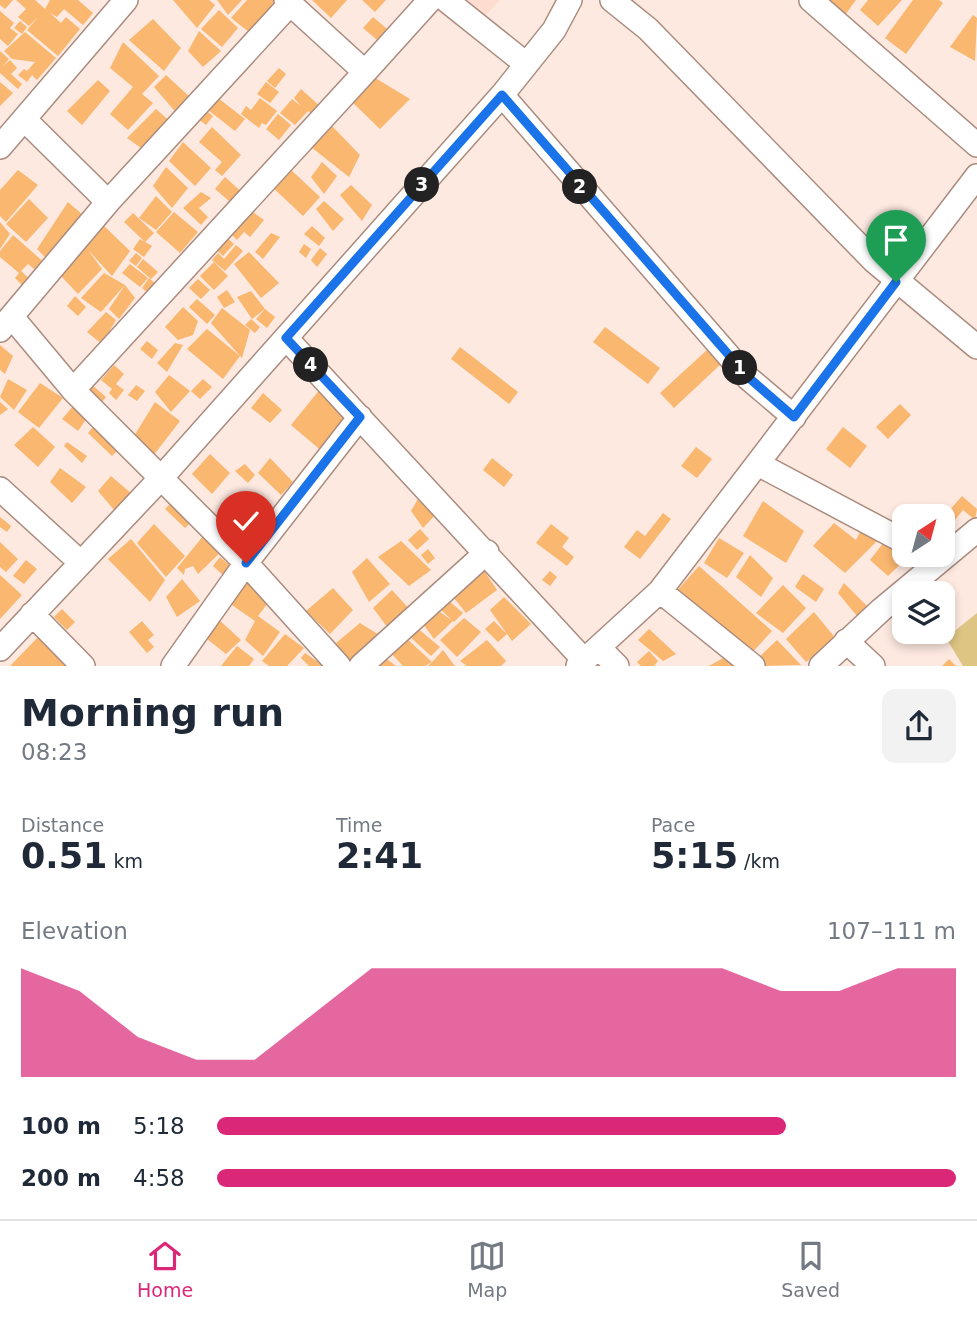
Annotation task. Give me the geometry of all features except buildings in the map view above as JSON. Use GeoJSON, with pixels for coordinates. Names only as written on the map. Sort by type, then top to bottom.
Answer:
{"type":"FeatureCollection","features":[{"type":"Feature","properties":{"kind":"street"},"geometry":{"type":"LineString","coordinates":[[0,147],[126,0]]}},
{"type":"Feature","properties":{"kind":"street"},"geometry":{"type":"LineString","coordinates":[[73,390],[430,0]]}},
{"type":"Feature","properties":{"kind":"street"},"geometry":{"type":"LineString","coordinates":[[446,0],[526,64]]}},
{"type":"Feature","properties":{"kind":"street"},"geometry":{"type":"LineString","coordinates":[[0,649],[162,477],[502,95],[554,30],[570,0]]}},
{"type":"Feature","properties":{"kind":"street"},"geometry":{"type":"LineString","coordinates":[[612,0],[648,29],[896,282],[977,347]]}},
{"type":"Feature","properties":{"kind":"street"},"geometry":{"type":"LineString","coordinates":[[811,0],[977,145]]}},
{"type":"Feature","properties":{"kind":"street"},"geometry":{"type":"LineString","coordinates":[[339,666],[246,563],[6,324],[108,202],[288,2],[365,72]]}},
{"type":"Feature","properties":{"kind":"street"},"geometry":{"type":"LineString","coordinates":[[502,95],[748,377],[794,417]]}},
{"type":"Feature","properties":{"kind":"street"},"geometry":{"type":"LineString","coordinates":[[24,119],[108,202]]}},
{"type":"Feature","properties":{"kind":"street"},"geometry":{"type":"LineString","coordinates":[[587,658],[660,591],[977,176]]}},
{"type":"Feature","properties":{"kind":"street"},"geometry":{"type":"LineString","coordinates":[[286,338],[587,658],[617,666]]}},
{"type":"Feature","properties":{"kind":"street"},"geometry":{"type":"LineString","coordinates":[[173,666],[246,563],[360,417]]}},
{"type":"Feature","properties":{"kind":"street"},"geometry":{"type":"LineString","coordinates":[[758,464],[892,535]]}},
{"type":"Feature","properties":{"kind":"street"},"geometry":{"type":"LineString","coordinates":[[0,489],[80,562]]}},
{"type":"Feature","properties":{"kind":"street"},"geometry":{"type":"LineString","coordinates":[[956,544],[977,530]]}},
{"type":"Feature","properties":{"kind":"street"},"geometry":{"type":"LineString","coordinates":[[361,666],[487,552]]}},
{"type":"Feature","properties":{"kind":"street"},"geometry":{"type":"LineString","coordinates":[[821,666],[924,567]]}},
{"type":"Feature","properties":{"kind":"street"},"geometry":{"type":"LineString","coordinates":[[660,591],[753,666]]}},
{"type":"Feature","properties":{"kind":"street"},"geometry":{"type":"LineString","coordinates":[[32,614],[83,666]]}},
{"type":"Feature","properties":{"kind":"street"},"geometry":{"type":"LineString","coordinates":[[846,641],[873,666]]}},
{"type":"Feature","properties":{"kind":"shaded area"},"geometry":{"type":"Polygon","coordinates":[[[467,0],[500,0],[485,16],[467,0]]]}},
{"type":"Feature","properties":{"kind":"shaded area"},"geometry":{"type":"Polygon","coordinates":[[[977,613],[977,666],[963,666],[950,644],[955,644],[955,631],[977,613]]]}},
{"type":"Feature","properties":{"kind":"route"},"geometry":{"type":"LineString","coordinates":[[246,563],[360,417],[286,338],[502,95],[601,212],[748,377],[794,417],[896,282]]}}]}
